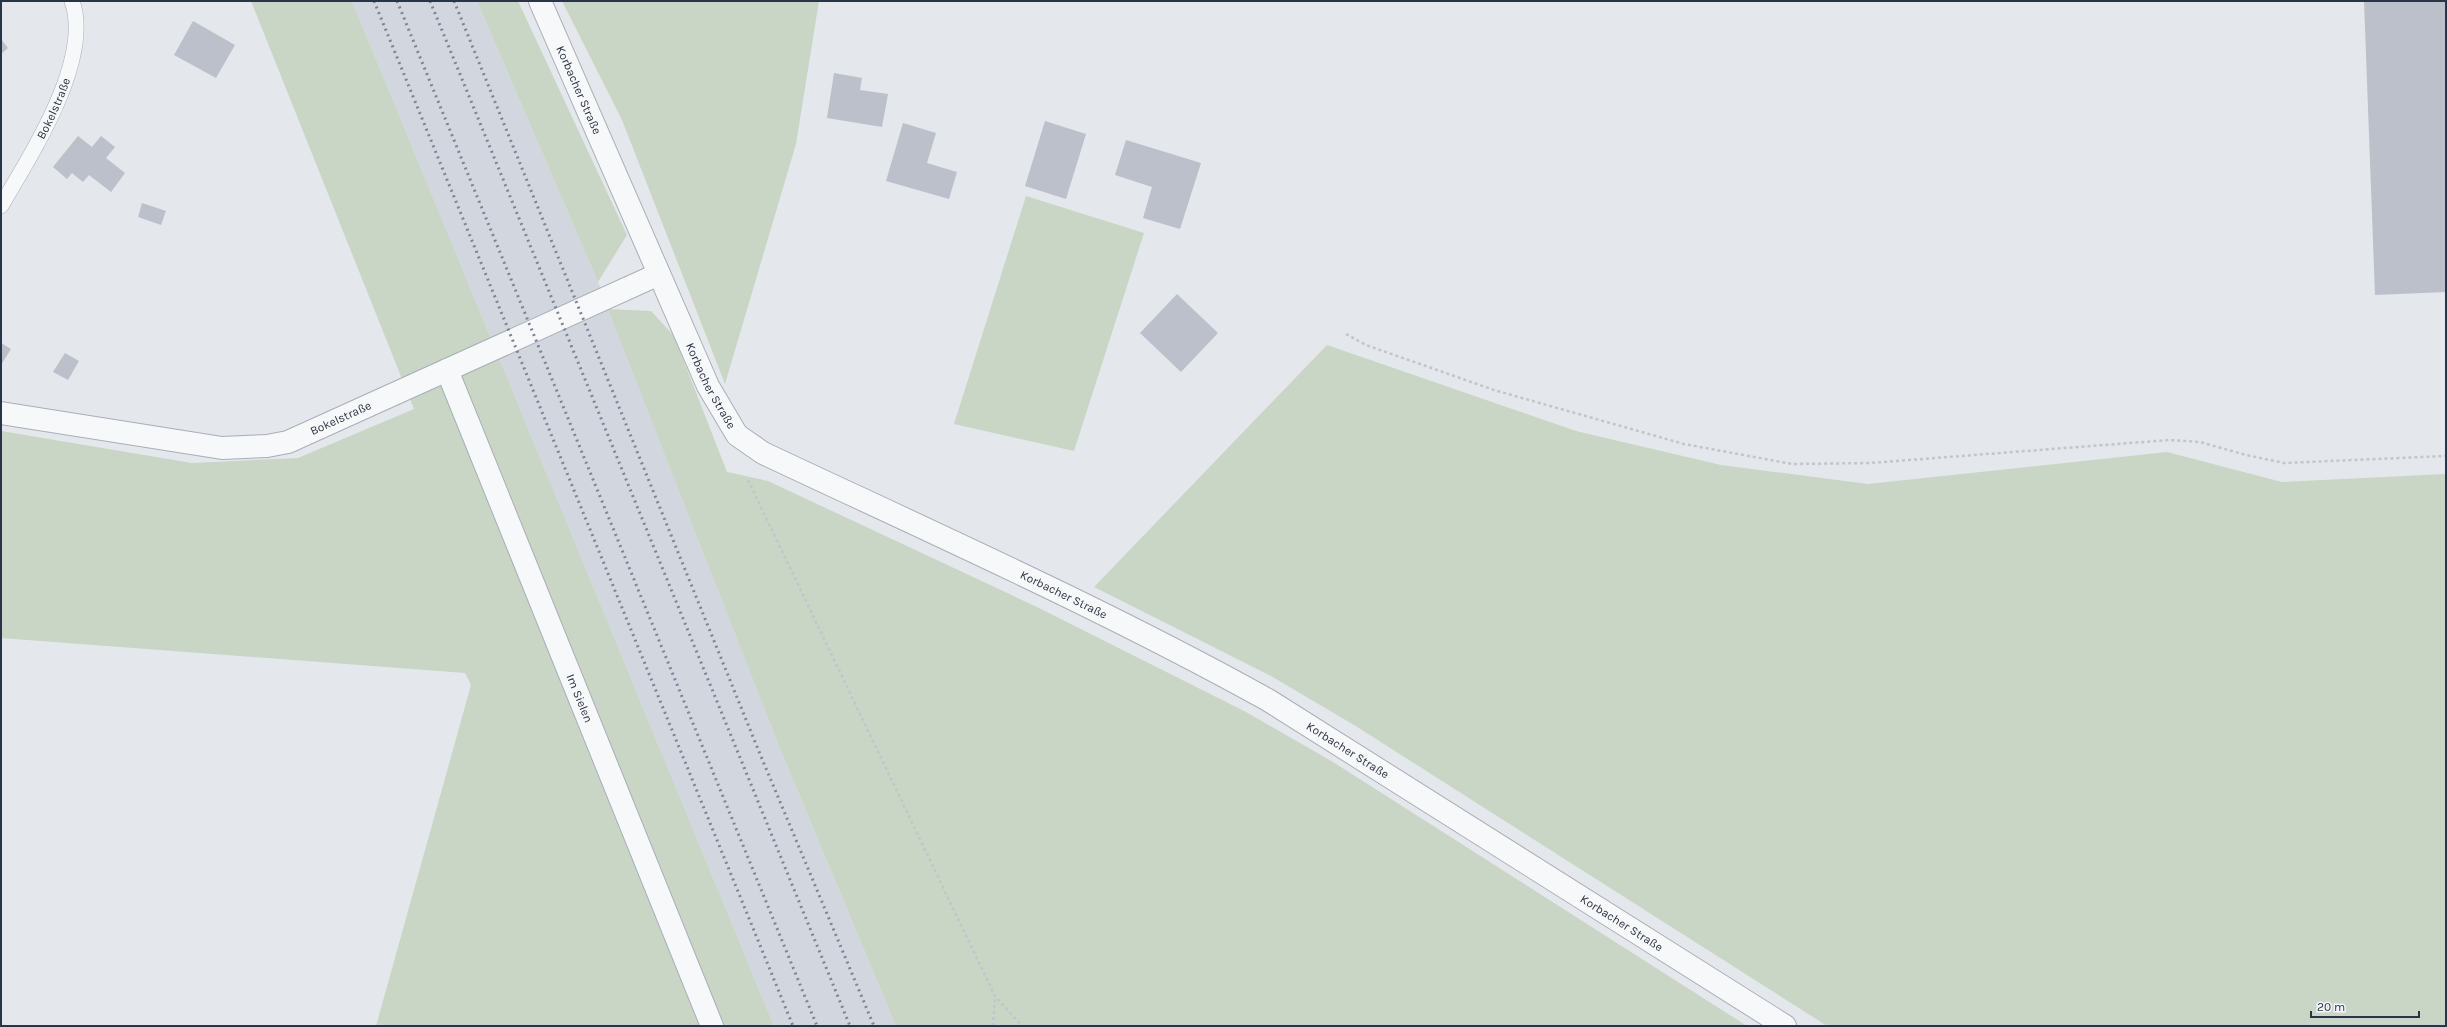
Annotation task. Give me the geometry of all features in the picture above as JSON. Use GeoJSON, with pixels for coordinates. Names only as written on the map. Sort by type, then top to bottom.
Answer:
{"type":"FeatureCollection","features":[{"type":"Feature","properties":{"kind":"street","name":"Korbacher Straße"},"geometry":{"type":"LineString","coordinates":[[540,1],[708,386],[737,435],[763,453],[1093,608],[1198,661],[1262,697],[1785,1026]]}},
{"type":"Feature","properties":{"kind":"street","name":"Bokelstraße"},"geometry":{"type":"LineString","coordinates":[[1,413],[222,448],[267,446],[288,442],[659,274]]}},
{"type":"Feature","properties":{"kind":"street","name":"Im Sielen"},"geometry":{"type":"LineString","coordinates":[[447,370],[712,1026]]}},
{"type":"Feature","properties":{"kind":"lane","name":"Bokelstraße"},"geometry":{"type":"LineString","coordinates":[[1,206],[45,130],[60,97],[69,68],[76,32],[72,1]]}},
{"type":"Feature","properties":{"kind":"path"},"geometry":{"type":"LineString","coordinates":[[1346,334],[1366,345],[1494,390],[1684,444],[1792,464],[1870,463],[2169,440],[2200,442],[2246,456],[2284,463],[2446,456]]}},
{"type":"Feature","properties":{"kind":"path"},"geometry":{"type":"LineString","coordinates":[[747,478],[995,996],[1022,1026]]}},
{"type":"Feature","properties":{"kind":"path"},"geometry":{"type":"LineString","coordinates":[[993,1026],[995,996]]}},
{"type":"Feature","properties":{"kind":"shaded area"},"geometry":{"type":"Polygon","coordinates":[[[352,1],[477,1],[598,282],[779,746],[896,1026],[774,1026],[352,1]]]}},
{"type":"Feature","properties":{"kind":"green space"},"geometry":{"type":"Polygon","coordinates":[[[251,1],[352,1],[774,1026],[376,1026],[471,685],[465,673],[1,638],[1,431],[192,463],[298,458],[414,409],[251,1]]]}},
{"type":"Feature","properties":{"kind":"green space"},"geometry":{"type":"Polygon","coordinates":[[[477,1],[518,1],[627,235],[598,282],[477,1]]]}},
{"type":"Feature","properties":{"kind":"green space"},"geometry":{"type":"Polygon","coordinates":[[[562,1],[819,1],[796,144],[725,384],[622,120],[562,1]]]}},
{"type":"Feature","properties":{"kind":"green space"},"geometry":{"type":"Polygon","coordinates":[[[1026,196],[1144,233],[1074,451],[954,424],[1026,196]]]}},
{"type":"Feature","properties":{"kind":"green space"},"geometry":{"type":"Polygon","coordinates":[[[608,309],[651,311],[674,336],[727,472],[768,481],[1037,607],[1246,712],[1333,762],[1747,1026],[896,1026],[779,746],[608,309]]]}},
{"type":"Feature","properties":{"kind":"green space"},"geometry":{"type":"Polygon","coordinates":[[[1327,345],[1576,431],[1721,465],[1868,484],[2167,452],[2282,482],[2446,474],[2446,1026],[1827,1026],[1354,725],[1269,675],[1094,587],[1327,345]]]}},
{"type":"Feature","properties":{"kind":"building"},"geometry":{"type":"Polygon","coordinates":[[[2364,1],[2446,1],[2446,292],[2375,295],[2364,1]]]}},
{"type":"Feature","properties":{"kind":"building"},"geometry":{"type":"Polygon","coordinates":[[[193,21],[235,45],[216,78],[174,55],[193,21]]]}},
{"type":"Feature","properties":{"kind":"building"},"geometry":{"type":"Polygon","coordinates":[[[1,39],[8,48],[1,54],[1,39]]]}},
{"type":"Feature","properties":{"kind":"building"},"geometry":{"type":"Polygon","coordinates":[[[834,73],[862,78],[860,90],[888,94],[882,127],[827,118],[834,73]]]}},
{"type":"Feature","properties":{"kind":"building"},"geometry":{"type":"Polygon","coordinates":[[[1045,121],[1086,134],[1066,199],[1025,186],[1045,121]]]}},
{"type":"Feature","properties":{"kind":"building"},"geometry":{"type":"Polygon","coordinates":[[[903,123],[936,133],[927,163],[957,172],[949,199],[886,181],[903,123]]]}},
{"type":"Feature","properties":{"kind":"building"},"geometry":{"type":"Polygon","coordinates":[[[78,136],[92,147],[101,136],[115,147],[106,158],[125,173],[111,192],[89,175],[83,182],[72,173],[67,179],[53,167],[78,136]]]}},
{"type":"Feature","properties":{"kind":"building"},"geometry":{"type":"Polygon","coordinates":[[[1126,140],[1201,163],[1180,229],[1143,218],[1152,187],[1115,175],[1126,140]]]}},
{"type":"Feature","properties":{"kind":"building"},"geometry":{"type":"Polygon","coordinates":[[[142,203],[166,211],[161,225],[138,217],[142,203]]]}},
{"type":"Feature","properties":{"kind":"building"},"geometry":{"type":"Polygon","coordinates":[[[1177,294],[1218,333],[1181,372],[1140,333],[1177,294]]]}},
{"type":"Feature","properties":{"kind":"building"},"geometry":{"type":"Polygon","coordinates":[[[1,343],[11,349],[1,365],[1,343]]]}},
{"type":"Feature","properties":{"kind":"building"},"geometry":{"type":"Polygon","coordinates":[[[65,353],[79,361],[68,380],[53,372],[65,353]]]}},
{"type":"Feature","properties":{"kind":"railway"},"geometry":{"type":"LineString","coordinates":[[374,1],[793,1026]]}},
{"type":"Feature","properties":{"kind":"railway"},"geometry":{"type":"LineString","coordinates":[[397,1],[817,1026]]}},
{"type":"Feature","properties":{"kind":"railway"},"geometry":{"type":"LineString","coordinates":[[430,1],[850,1026]]}},
{"type":"Feature","properties":{"kind":"railway"},"geometry":{"type":"LineString","coordinates":[[454,1],[760,754],[874,1026]]}}]}
